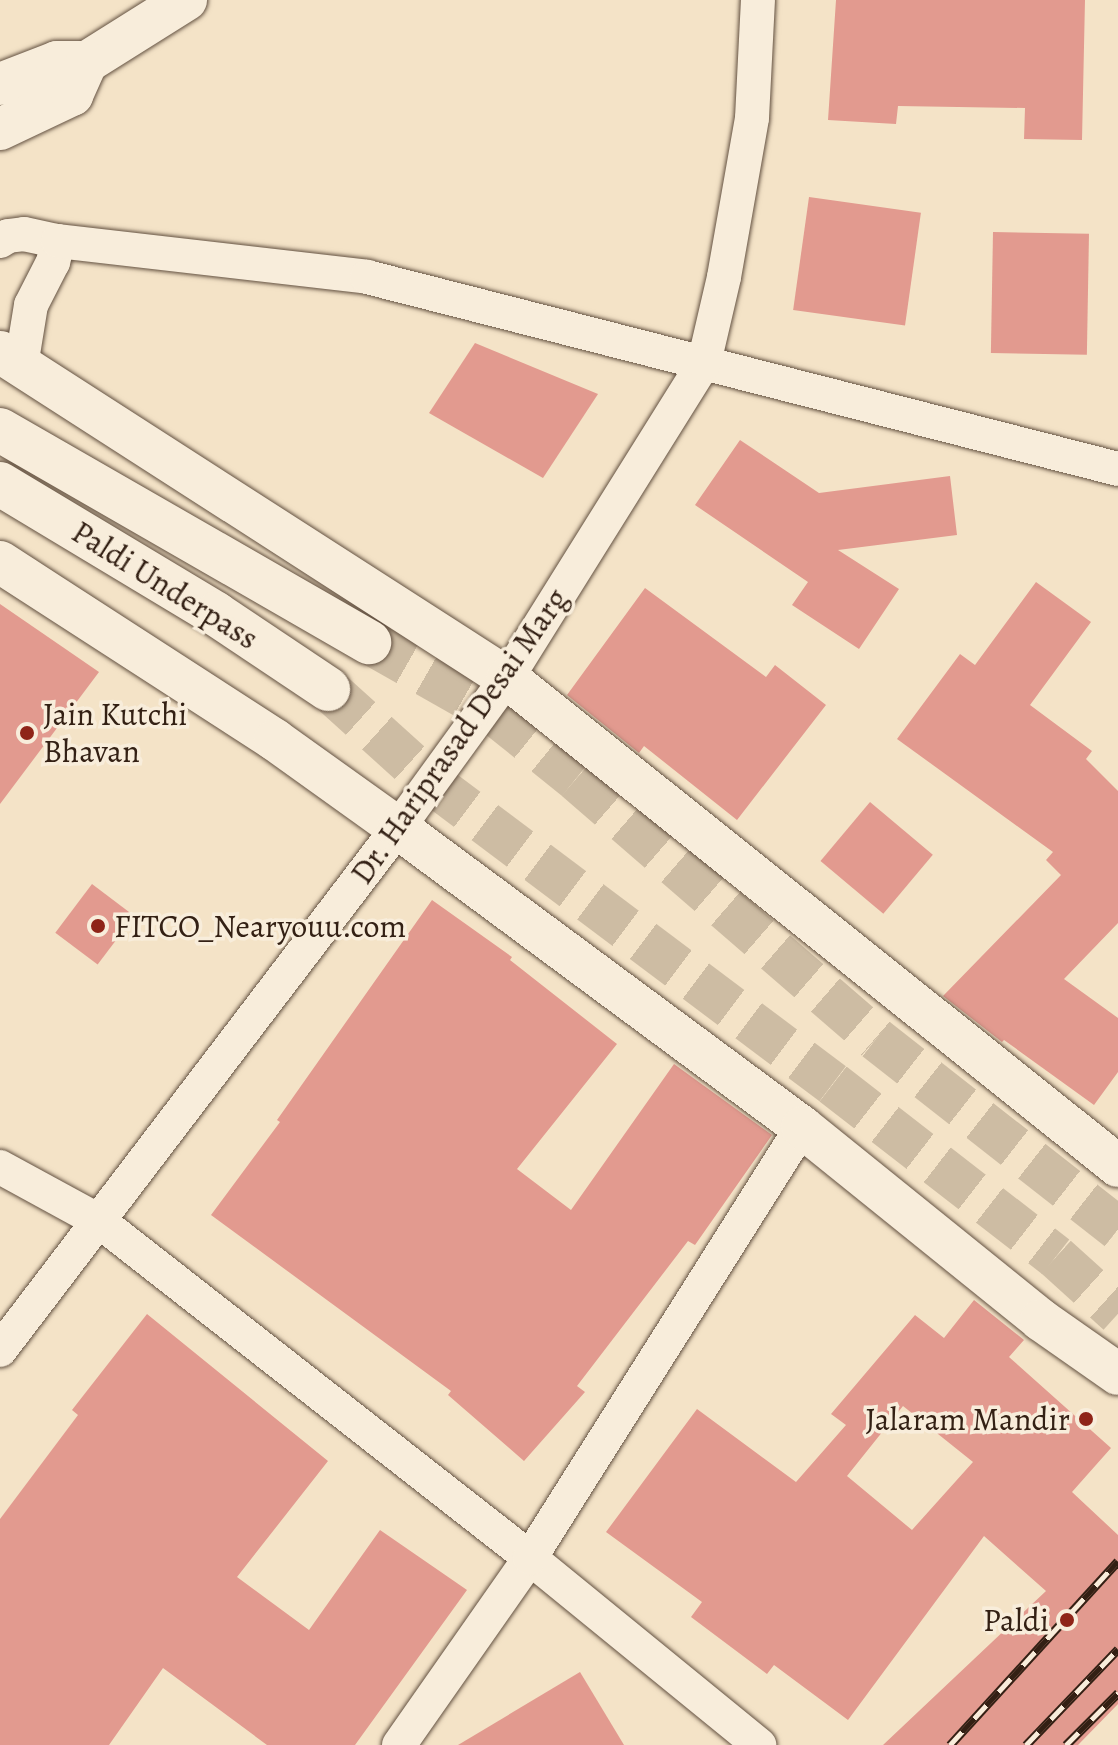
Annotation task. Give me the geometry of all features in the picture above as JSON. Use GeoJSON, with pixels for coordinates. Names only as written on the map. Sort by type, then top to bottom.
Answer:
{"type":"FeatureCollection","features":[{"type":"Feature","properties":{"kind":"main road","name":"Paldi Underpass"},"geometry":{"type":"LineString","coordinates":[[0,430],[369,642]]}},
{"type":"Feature","properties":{"kind":"main road","name":"Paldi Underpass"},"geometry":{"type":"LineString","coordinates":[[0,484],[216,614],[328,689]]}},
{"type":"Feature","properties":{"kind":"street"},"geometry":{"type":"LineString","coordinates":[[0,84],[57,62],[87,62],[186,0]]}},
{"type":"Feature","properties":{"kind":"street","name":"Dr. Hariprasad Desai Marg"},"geometry":{"type":"LineString","coordinates":[[0,1350],[398,828],[507,678],[704,363],[724,277],[752,118],[758,0]]}},
{"type":"Feature","properties":{"kind":"street"},"geometry":{"type":"LineString","coordinates":[[0,129],[72,95],[87,62]]}},
{"type":"Feature","properties":{"kind":"street"},"geometry":{"type":"LineString","coordinates":[[0,241],[8,236],[24,234],[58,241],[367,277],[1118,469]]}},
{"type":"Feature","properties":{"kind":"street"},"geometry":{"type":"LineString","coordinates":[[58,241],[53,262],[31,305],[10,359],[507,678],[1118,1166]]}},
{"type":"Feature","properties":{"kind":"street"},"geometry":{"type":"LineString","coordinates":[[0,562],[275,740],[398,828],[802,1127],[1041,1320],[1118,1374]]}},
{"type":"Feature","properties":{"kind":"street"},"geometry":{"type":"LineString","coordinates":[[399,1745],[530,1558],[802,1127]]}},
{"type":"Feature","properties":{"kind":"street"},"geometry":{"type":"LineString","coordinates":[[0,1167],[99,1221],[530,1558],[759,1745]]}},
{"type":"Feature","properties":{"kind":"building"},"geometry":{"type":"Polygon","coordinates":[[[836,0],[1085,0],[1082,140],[1024,139],[1025,108],[898,106],[896,124],[828,120],[836,0]]]}},
{"type":"Feature","properties":{"kind":"building"},"geometry":{"type":"Polygon","coordinates":[[[809,197],[921,213],[905,326],[793,310],[809,197]]]}},
{"type":"Feature","properties":{"kind":"building"},"geometry":{"type":"Polygon","coordinates":[[[993,232],[1089,234],[1087,355],[991,353],[993,232]]]}},
{"type":"Feature","properties":{"kind":"building"},"geometry":{"type":"Polygon","coordinates":[[[475,343],[598,394],[543,478],[429,413],[475,343]]]}},
{"type":"Feature","properties":{"kind":"building"},"geometry":{"type":"Polygon","coordinates":[[[740,440],[819,493],[950,476],[957,535],[838,550],[899,589],[859,649],[792,605],[808,582],[695,505],[740,440]]]}},
{"type":"Feature","properties":{"kind":"building"},"geometry":{"type":"Polygon","coordinates":[[[1036,582],[1091,622],[1030,705],[1092,751],[1086,759],[1118,791],[1118,923],[1064,979],[1118,1018],[1118,1072],[1094,1105],[1004,1040],[1002,1042],[943,996],[1061,875],[1046,860],[1053,852],[897,739],[960,654],[975,665],[1036,582]]]}},
{"type":"Feature","properties":{"kind":"building"},"geometry":{"type":"Polygon","coordinates":[[[645,588],[766,677],[775,665],[826,705],[737,820],[644,746],[639,753],[567,695],[645,588]]]}},
{"type":"Feature","properties":{"kind":"building","name":"Jain Kutchi Bhavan"},"geometry":{"type":"Polygon","coordinates":[[[0,604],[99,672],[0,804],[0,604]]]}},
{"type":"Feature","properties":{"kind":"building"},"geometry":{"type":"Polygon","coordinates":[[[870,802],[933,855],[883,914],[821,861],[870,802]]]}},
{"type":"Feature","properties":{"kind":"building","name":"FITCO_Nearyouu.com"},"geometry":{"type":"Polygon","coordinates":[[[92,884],[134,916],[98,965],[55,933],[92,884]]]}},
{"type":"Feature","properties":{"kind":"building"},"geometry":{"type":"Polygon","coordinates":[[[432,900],[512,957],[510,960],[617,1044],[517,1169],[571,1210],[674,1064],[772,1135],[695,1245],[688,1241],[577,1386],[585,1392],[524,1461],[448,1395],[451,1391],[211,1215],[280,1122],[277,1120],[432,900]]]}},
{"type":"Feature","properties":{"kind":"building"},"geometry":{"type":"Polygon","coordinates":[[[974,1300],[1024,1340],[1009,1357],[1111,1448],[1072,1492],[1118,1535],[1118,1704],[1078,1745],[883,1745],[1046,1591],[984,1536],[848,1720],[774,1665],[767,1674],[691,1617],[702,1602],[606,1532],[697,1409],[796,1482],[846,1425],[831,1414],[915,1315],[944,1338],[974,1300]],[[903,1406],[847,1476],[912,1530],[973,1462],[903,1406]]]}},
{"type":"Feature","properties":{"kind":"building"},"geometry":{"type":"Polygon","coordinates":[[[147,1314],[328,1461],[237,1577],[309,1630],[380,1530],[467,1590],[355,1745],[267,1745],[163,1668],[109,1745],[0,1745],[0,1519],[78,1415],[72,1410],[147,1314]]]}},
{"type":"Feature","properties":{"kind":"building"},"geometry":{"type":"Polygon","coordinates":[[[580,1672],[624,1745],[458,1745],[580,1672]]]}},
{"type":"Feature","properties":{"kind":"tunnel"},"geometry":{"type":"LineString","coordinates":[[369,642],[494,713],[576,779],[876,1039],[1118,1229]]}},
{"type":"Feature","properties":{"kind":"tunnel"},"geometry":{"type":"LineString","coordinates":[[328,689],[432,783],[833,1084],[1056,1257],[1118,1313]]}},
{"type":"Feature","properties":{"kind":"railway"},"geometry":{"type":"LineString","coordinates":[[950,1745],[1118,1561]]}},
{"type":"Feature","properties":{"kind":"railway"},"geometry":{"type":"LineString","coordinates":[[1026,1745],[1118,1649]]}},
{"type":"Feature","properties":{"kind":"railway"},"geometry":{"type":"LineString","coordinates":[[1066,1745],[1118,1693]]}},
{"type":"Feature","properties":{"kind":"place","name":"Jain Kutchi Bhavan"},"geometry":{"type":"Point","coordinates":[27,733]}},
{"type":"Feature","properties":{"kind":"place","name":"FITCO_Nearyouu.com"},"geometry":{"type":"Point","coordinates":[98,926]}},
{"type":"Feature","properties":{"kind":"place","name":"Jalaram Mandir"},"geometry":{"type":"Point","coordinates":[1086,1419]}},
{"type":"Feature","properties":{"kind":"place","name":"Paldi"},"geometry":{"type":"Point","coordinates":[1067,1620]}}]}
